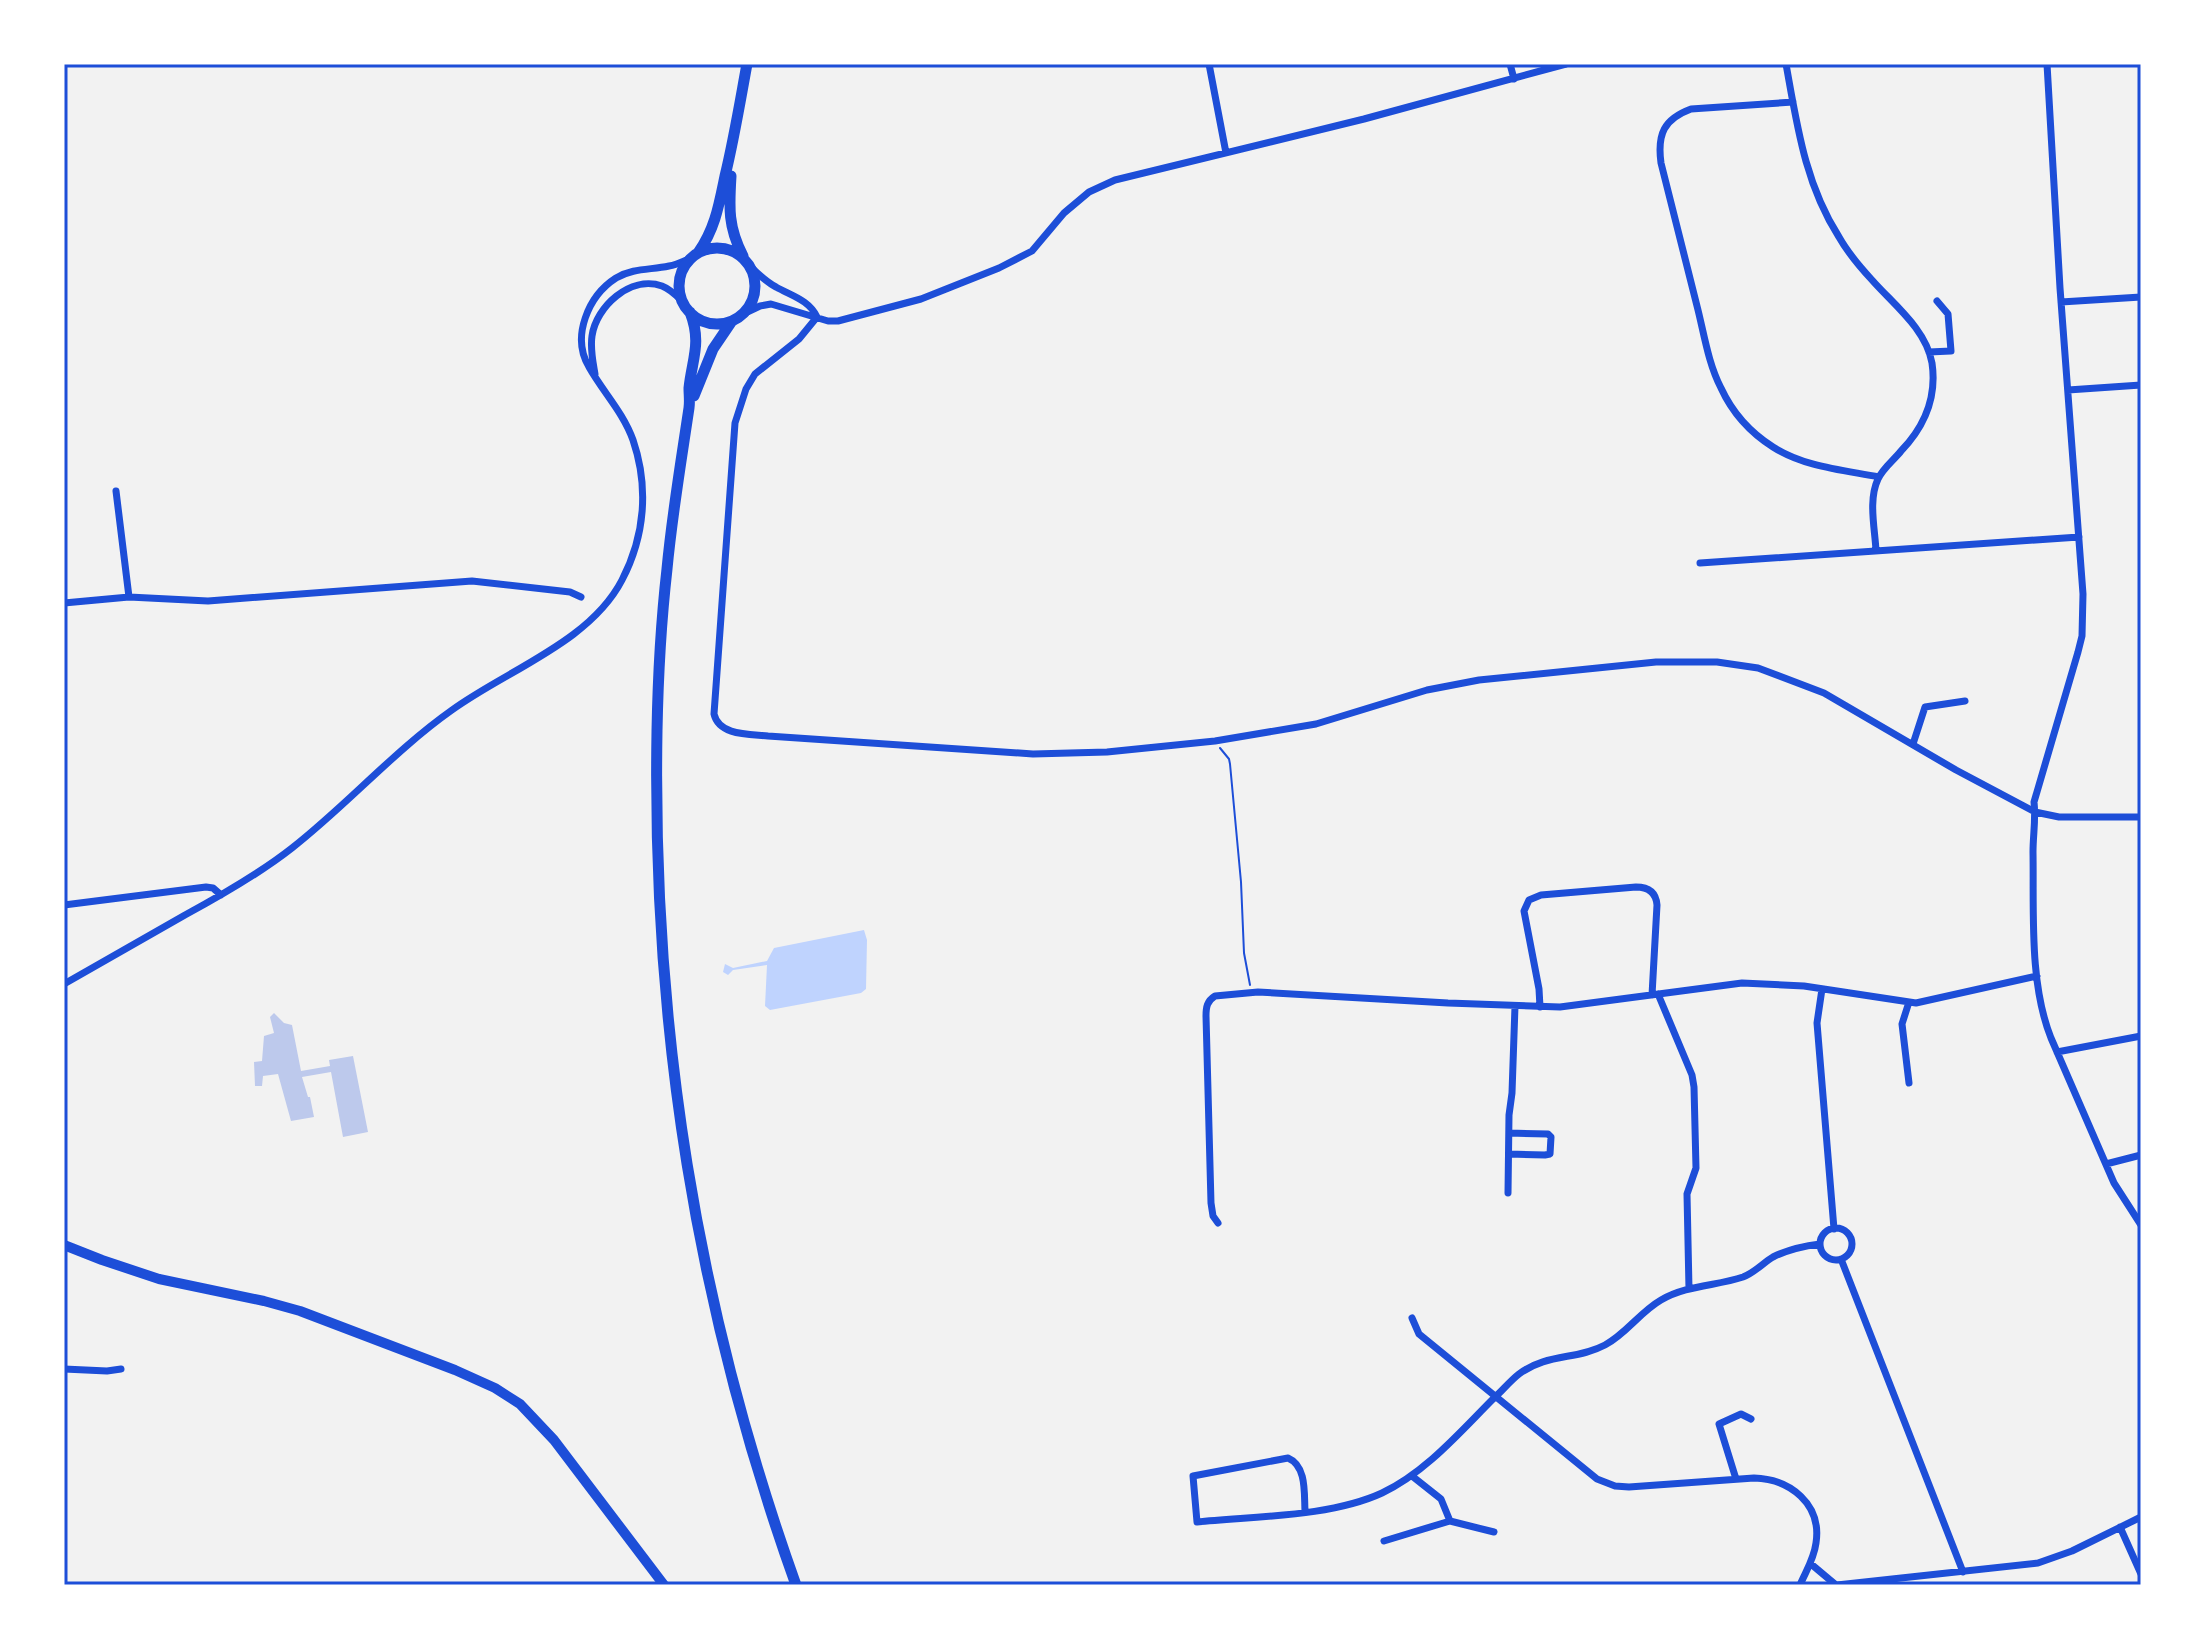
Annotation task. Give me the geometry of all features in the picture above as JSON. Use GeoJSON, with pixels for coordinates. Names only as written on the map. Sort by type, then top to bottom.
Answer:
{"type":"FeatureCollection","features":[{"type":"Feature","properties":{"kind":"main road"},"geometry":{"type":"LineString","coordinates":[[690,403],[689,389],[697,343],[690,312],[682,301],[679,281],[683,268],[709,236],[715,223],[734,141],[747,64]]}},
{"type":"Feature","properties":{"kind":"main road"},"geometry":{"type":"LineString","coordinates":[[734,141],[730,187],[733,238],[748,264],[755,281],[755,291],[750,304],[713,349],[690,403],[666,570],[659,676],[656,818],[664,986],[679,1120],[698,1233],[714,1311],[753,1454],[796,1585]]}},
{"type":"Feature","properties":{"kind":"main road"},"geometry":{"type":"LineString","coordinates":[[694,256],[709,249],[723,248],[735,252],[748,264]]}},
{"type":"Feature","properties":{"kind":"main road"},"geometry":{"type":"LineString","coordinates":[[690,312],[707,322],[736,318]]}},
{"type":"Feature","properties":{"kind":"main road"},"geometry":{"type":"LineString","coordinates":[[64,1245],[159,1279],[300,1311],[495,1388],[520,1404],[554,1440],[664,1585]]}},
{"type":"Feature","properties":{"kind":"street"},"geometry":{"type":"LineString","coordinates":[[1209,64],[1226,153]]}},
{"type":"Feature","properties":{"kind":"street"},"geometry":{"type":"LineString","coordinates":[[1510,64],[1514,79]]}},
{"type":"Feature","properties":{"kind":"street"},"geometry":{"type":"LineString","coordinates":[[736,318],[771,304],[838,321],[921,299],[958,286],[1032,251],[1064,213],[1089,192],[1115,180],[1566,64]]}},
{"type":"Feature","properties":{"kind":"street"},"geometry":{"type":"LineString","coordinates":[[1786,64],[1807,171],[1825,214],[1854,260],[1917,330],[1929,352],[1933,382],[1927,415],[1917,433],[1879,477],[1874,490],[1876,551]]}},
{"type":"Feature","properties":{"kind":"street"},"geometry":{"type":"LineString","coordinates":[[2047,64],[2083,594],[2082,636],[2034,802],[2037,976],[2046,1025],[2057,1052],[2123,1200],[2141,1225]]}},
{"type":"Feature","properties":{"kind":"street"},"geometry":{"type":"LineString","coordinates":[[1793,102],[1691,109],[1679,114],[1668,123],[1661,136],[1661,163],[1714,372],[1732,408],[1758,437],[1791,457],[1879,477]]}},
{"type":"Feature","properties":{"kind":"street"},"geometry":{"type":"LineString","coordinates":[[64,984],[271,864],[451,710],[573,636],[602,608],[617,590],[629,566],[639,535],[643,488],[631,436],[617,407],[585,358],[582,332],[589,307],[601,290],[627,273],[670,266],[694,256]]}},
{"type":"Feature","properties":{"kind":"street"},"geometry":{"type":"LineString","coordinates":[[748,264],[765,280],[802,300],[817,317]]}},
{"type":"Feature","properties":{"kind":"street"},"geometry":{"type":"LineString","coordinates":[[596,377],[592,336],[600,314],[612,300],[625,290],[647,284],[666,288],[682,301]]}},
{"type":"Feature","properties":{"kind":"street"},"geometry":{"type":"LineString","coordinates":[[2061,302],[2141,297]]}},
{"type":"Feature","properties":{"kind":"street"},"geometry":{"type":"LineString","coordinates":[[1929,352],[1951,351],[1948,314],[1937,301]]}},
{"type":"Feature","properties":{"kind":"street"},"geometry":{"type":"LineString","coordinates":[[817,317],[799,339],[755,374],[746,389],[735,423],[714,714],[721,728],[768,736],[1033,754],[1107,752],[1215,741],[1316,724],[1427,690],[1479,680],[1656,662],[1700,661],[1758,668],[1813,687],[2035,812],[2059,817],[2141,817]]}},
{"type":"Feature","properties":{"kind":"street"},"geometry":{"type":"LineString","coordinates":[[2068,390],[2141,385]]}},
{"type":"Feature","properties":{"kind":"street"},"geometry":{"type":"LineString","coordinates":[[116,491],[129,597]]}},
{"type":"Feature","properties":{"kind":"street"},"geometry":{"type":"LineString","coordinates":[[1700,563],[2079,537]]}},
{"type":"Feature","properties":{"kind":"street"},"geometry":{"type":"LineString","coordinates":[[64,603],[129,597],[208,601],[472,581],[570,592],[581,597]]}},
{"type":"Feature","properties":{"kind":"street"},"geometry":{"type":"LineString","coordinates":[[1913,744],[1925,707],[1965,701]]}},
{"type":"Feature","properties":{"kind":"street"},"geometry":{"type":"LineString","coordinates":[[64,905],[206,887],[213,888],[221,895]]}},
{"type":"Feature","properties":{"kind":"street"},"geometry":{"type":"LineString","coordinates":[[1540,1007],[1524,911],[1529,900],[1541,895],[1636,887],[1650,890],[1657,905],[1655,994],[1692,1075],[1694,1087],[1696,1168],[1687,1194],[1689,1289]]}},
{"type":"Feature","properties":{"kind":"street"},"geometry":{"type":"LineString","coordinates":[[1218,1223],[1213,1216],[1211,1203],[1206,1008],[1215,996],[1251,993],[1540,1007],[1581,1005],[1734,983],[1822,989],[1909,1002],[1929,1002],[2037,976]]}},
{"type":"Feature","properties":{"kind":"street"},"geometry":{"type":"LineString","coordinates":[[1822,989],[1817,1023],[1834,1229]]}},
{"type":"Feature","properties":{"kind":"street"},"geometry":{"type":"LineString","coordinates":[[1909,1002],[1902,1024],[1909,1083]]}},
{"type":"Feature","properties":{"kind":"street"},"geometry":{"type":"LineString","coordinates":[[1508,1193],[1515,1006]]}},
{"type":"Feature","properties":{"kind":"street"},"geometry":{"type":"LineString","coordinates":[[2057,1052],[2141,1036]]}},
{"type":"Feature","properties":{"kind":"street"},"geometry":{"type":"LineString","coordinates":[[1509,1133],[1548,1134],[1552,1150],[1545,1155],[1509,1154]]}},
{"type":"Feature","properties":{"kind":"street"},"geometry":{"type":"LineString","coordinates":[[2106,1164],[2141,1155]]}},
{"type":"Feature","properties":{"kind":"street"},"geometry":{"type":"LineString","coordinates":[[1834,1229],[1844,1231],[1851,1239],[1850,1250],[1841,1259],[1832,1260],[1822,1253],[1820,1244],[1824,1234],[1834,1229]]}},
{"type":"Feature","properties":{"kind":"street"},"geometry":{"type":"LineString","coordinates":[[1305,1511],[1301,1469],[1288,1458],[1193,1476],[1197,1522],[1305,1511],[1345,1506],[1363,1500],[1412,1476],[1530,1367],[1551,1358],[1585,1353],[1604,1346],[1654,1304],[1671,1295],[1743,1277],[1778,1255],[1820,1244]]}},
{"type":"Feature","properties":{"kind":"street"},"geometry":{"type":"LineString","coordinates":[[1841,1259],[1963,1572]]}},
{"type":"Feature","properties":{"kind":"street"},"geometry":{"type":"LineString","coordinates":[[1412,1318],[1419,1334],[1605,1483],[1629,1487],[1769,1479],[1781,1482],[1798,1493],[1811,1510],[1817,1527],[1811,1564],[1800,1585]]}},
{"type":"Feature","properties":{"kind":"street"},"geometry":{"type":"LineString","coordinates":[[64,1369],[121,1369]]}},
{"type":"Feature","properties":{"kind":"street"},"geometry":{"type":"LineString","coordinates":[[1736,1479],[1719,1424],[1741,1414],[1751,1419]]}},
{"type":"Feature","properties":{"kind":"street"},"geometry":{"type":"LineString","coordinates":[[1412,1476],[1441,1499],[1450,1521]]}},
{"type":"Feature","properties":{"kind":"street"},"geometry":{"type":"LineString","coordinates":[[1811,1564],[1836,1585],[1900,1582],[2038,1563],[2072,1551],[2141,1517]]}},
{"type":"Feature","properties":{"kind":"street"},"geometry":{"type":"LineString","coordinates":[[1384,1541],[1450,1521],[1494,1532]]}},
{"type":"Feature","properties":{"kind":"street"},"geometry":{"type":"LineString","coordinates":[[2120,1527],[2141,1574]]}},
{"type":"Feature","properties":{"kind":"path"},"geometry":{"type":"LineString","coordinates":[[1215,741],[1230,764],[1244,953],[1251,993]]}},
{"type":"Feature","properties":{"kind":"water"},"geometry":{"type":"Polygon","coordinates":[[[864,930],[867,940],[866,989],[861,993],[770,1010],[765,1006],[767,965],[733,970],[728,975],[723,972],[725,964],[733,968],[767,961],[774,948],[864,930]]]}},
{"type":"Feature","properties":{"kind":"building"},"geometry":{"type":"Polygon","coordinates":[[[274,1013],[284,1023],[292,1025],[301,1071],[330,1066],[329,1060],[353,1056],[368,1132],[343,1137],[331,1072],[302,1077],[314,1117],[291,1121],[278,1074],[263,1076],[262,1086],[255,1086],[254,1062],[262,1061],[264,1036],[274,1033],[270,1017],[274,1013]]]}}]}
